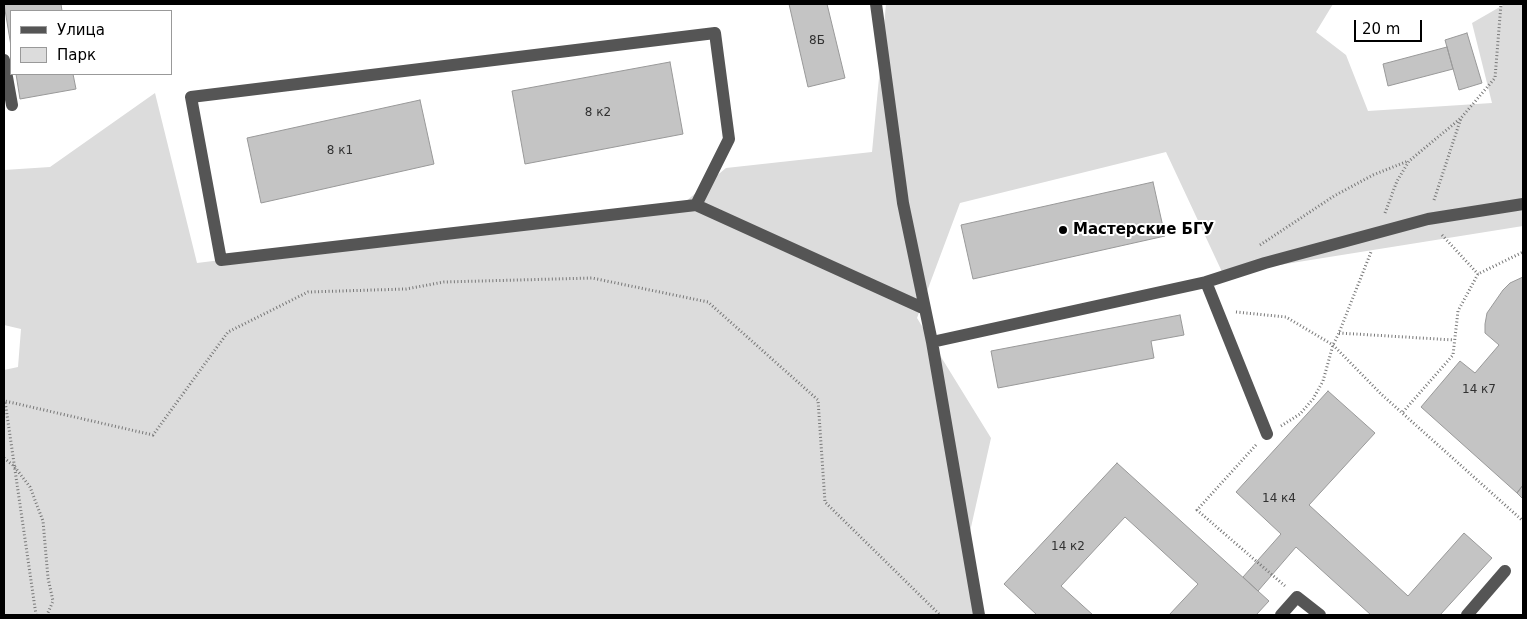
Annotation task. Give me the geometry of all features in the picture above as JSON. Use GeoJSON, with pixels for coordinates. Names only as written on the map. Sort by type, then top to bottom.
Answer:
{"type":"FeatureCollection","features":[{"type":"Feature","properties":{"kind":"lane"},"geometry":{"type":"LineString","coordinates":[[876,4],[903,203],[932,342],[978,615]]}},
{"type":"Feature","properties":{"kind":"lane"},"geometry":{"type":"LineString","coordinates":[[696,205],[729,139],[715,33],[191,97],[221,260],[696,205],[925,309]]}},
{"type":"Feature","properties":{"kind":"lane"},"geometry":{"type":"LineString","coordinates":[[4,60],[12,105]]}},
{"type":"Feature","properties":{"kind":"lane"},"geometry":{"type":"LineString","coordinates":[[932,342],[1206,282],[1265,263],[1428,219],[1523,204]]}},
{"type":"Feature","properties":{"kind":"lane"},"geometry":{"type":"LineString","coordinates":[[1206,282],[1267,434]]}},
{"type":"Feature","properties":{"kind":"lane"},"geometry":{"type":"LineString","coordinates":[[1467,615],[1505,571]]}},
{"type":"Feature","properties":{"kind":"lane"},"geometry":{"type":"LineString","coordinates":[[1280,615],[1297,597],[1320,615]]}},
{"type":"Feature","properties":{"kind":"path"},"geometry":{"type":"LineString","coordinates":[[1254,249],[1334,196],[1373,175],[1409,161],[1461,118],[1495,78],[1501,4]]}},
{"type":"Feature","properties":{"kind":"path"},"geometry":{"type":"LineString","coordinates":[[1297,597],[1197,510],[1267,434],[1300,414],[1313,399],[1323,381],[1333,345],[1340,333],[1397,181],[1409,161]]}},
{"type":"Feature","properties":{"kind":"path"},"geometry":{"type":"LineString","coordinates":[[1403,412],[1453,355],[1458,311],[1478,274],[1523,252]]}},
{"type":"Feature","properties":{"kind":"path"},"geometry":{"type":"LineString","coordinates":[[36,615],[4,401],[153,435],[228,332],[308,292],[406,289],[444,282],[592,278],[708,302],[818,400],[825,502],[940,615]]}},
{"type":"Feature","properties":{"kind":"path"},"geometry":{"type":"LineString","coordinates":[[1218,312],[1241,312],[1286,317],[1333,345],[1381,394],[1523,521]]}},
{"type":"Feature","properties":{"kind":"path"},"geometry":{"type":"LineString","coordinates":[[1340,333],[1454,340]]}},
{"type":"Feature","properties":{"kind":"path"},"geometry":{"type":"LineString","coordinates":[[4,458],[14,466],[30,487],[43,520],[48,578],[53,601],[47,615]]}},
{"type":"Feature","properties":{"kind":"green space"},"geometry":{"type":"Polygon","coordinates":[[[886,4],[1333,4],[1316,32],[1346,55],[1368,111],[1492,103],[1472,23],[1505,4],[1523,4],[1523,226],[1223,274],[1166,152],[960,203],[917,318],[991,438],[965,554],[978,615],[4,615],[4,370],[18,367],[21,329],[4,325],[4,170],[50,167],[155,93],[197,263],[685,202],[726,168],[872,152],[886,4]]]}},
{"type":"Feature","properties":{"kind":"building"},"geometry":{"type":"Polygon","coordinates":[[[4,4],[61,4],[62,10],[10,10],[10,40],[4,4]]]}},
{"type":"Feature","properties":{"kind":"building"},"geometry":{"type":"Polygon","coordinates":[[[789,4],[827,4],[845,78],[808,87],[789,4]]]}},
{"type":"Feature","properties":{"kind":"building"},"geometry":{"type":"Polygon","coordinates":[[[1467,33],[1482,83],[1459,90],[1445,40],[1467,33]]]}},
{"type":"Feature","properties":{"kind":"building"},"geometry":{"type":"Polygon","coordinates":[[[1447,47],[1453,69],[1388,86],[1383,64],[1447,47]]]}},
{"type":"Feature","properties":{"kind":"building"},"geometry":{"type":"Polygon","coordinates":[[[670,62],[683,134],[525,164],[512,91],[670,62]]]}},
{"type":"Feature","properties":{"kind":"building"},"geometry":{"type":"Polygon","coordinates":[[[16,75],[73,75],[76,89],[20,99],[16,75]]]}},
{"type":"Feature","properties":{"kind":"building"},"geometry":{"type":"Polygon","coordinates":[[[420,100],[434,164],[261,203],[247,138],[420,100]]]}},
{"type":"Feature","properties":{"kind":"building","name":"Мастерские БГУ"},"geometry":{"type":"Polygon","coordinates":[[[1153,182],[1165,236],[973,279],[961,225],[1153,182]]]}},
{"type":"Feature","properties":{"kind":"building"},"geometry":{"type":"Polygon","coordinates":[[[1523,277],[1523,485],[1517,493],[1421,407],[1460,361],[1475,373],[1499,345],[1485,333],[1487,313],[1510,283],[1523,277]]]}},
{"type":"Feature","properties":{"kind":"building"},"geometry":{"type":"Polygon","coordinates":[[[1180,315],[1184,335],[1151,341],[1154,358],[998,388],[991,351],[1180,315]]]}},
{"type":"Feature","properties":{"kind":"building"},"geometry":{"type":"Polygon","coordinates":[[[1328,391],[1375,433],[1309,505],[1408,596],[1464,533],[1492,558],[1440,615],[1371,615],[1296,547],[1258,591],[1243,577],[1281,534],[1236,492],[1328,391]]]}},
{"type":"Feature","properties":{"kind":"building"},"geometry":{"type":"Polygon","coordinates":[[[1117,463],[1269,601],[1256,615],[1169,615],[1198,584],[1125,517],[1061,586],[1093,615],[1037,615],[1004,584],[1117,463]]]}},
{"type":"Feature","properties":{"kind":"building"},"geometry":{"type":"Polygon","coordinates":[[[1523,485],[1523,499],[1517,493],[1523,485]]]}},
{"type":"Feature","properties":{"kind":"place","name":"Мастерские БГУ"},"geometry":{"type":"Point","coordinates":[1063,230]}}]}
